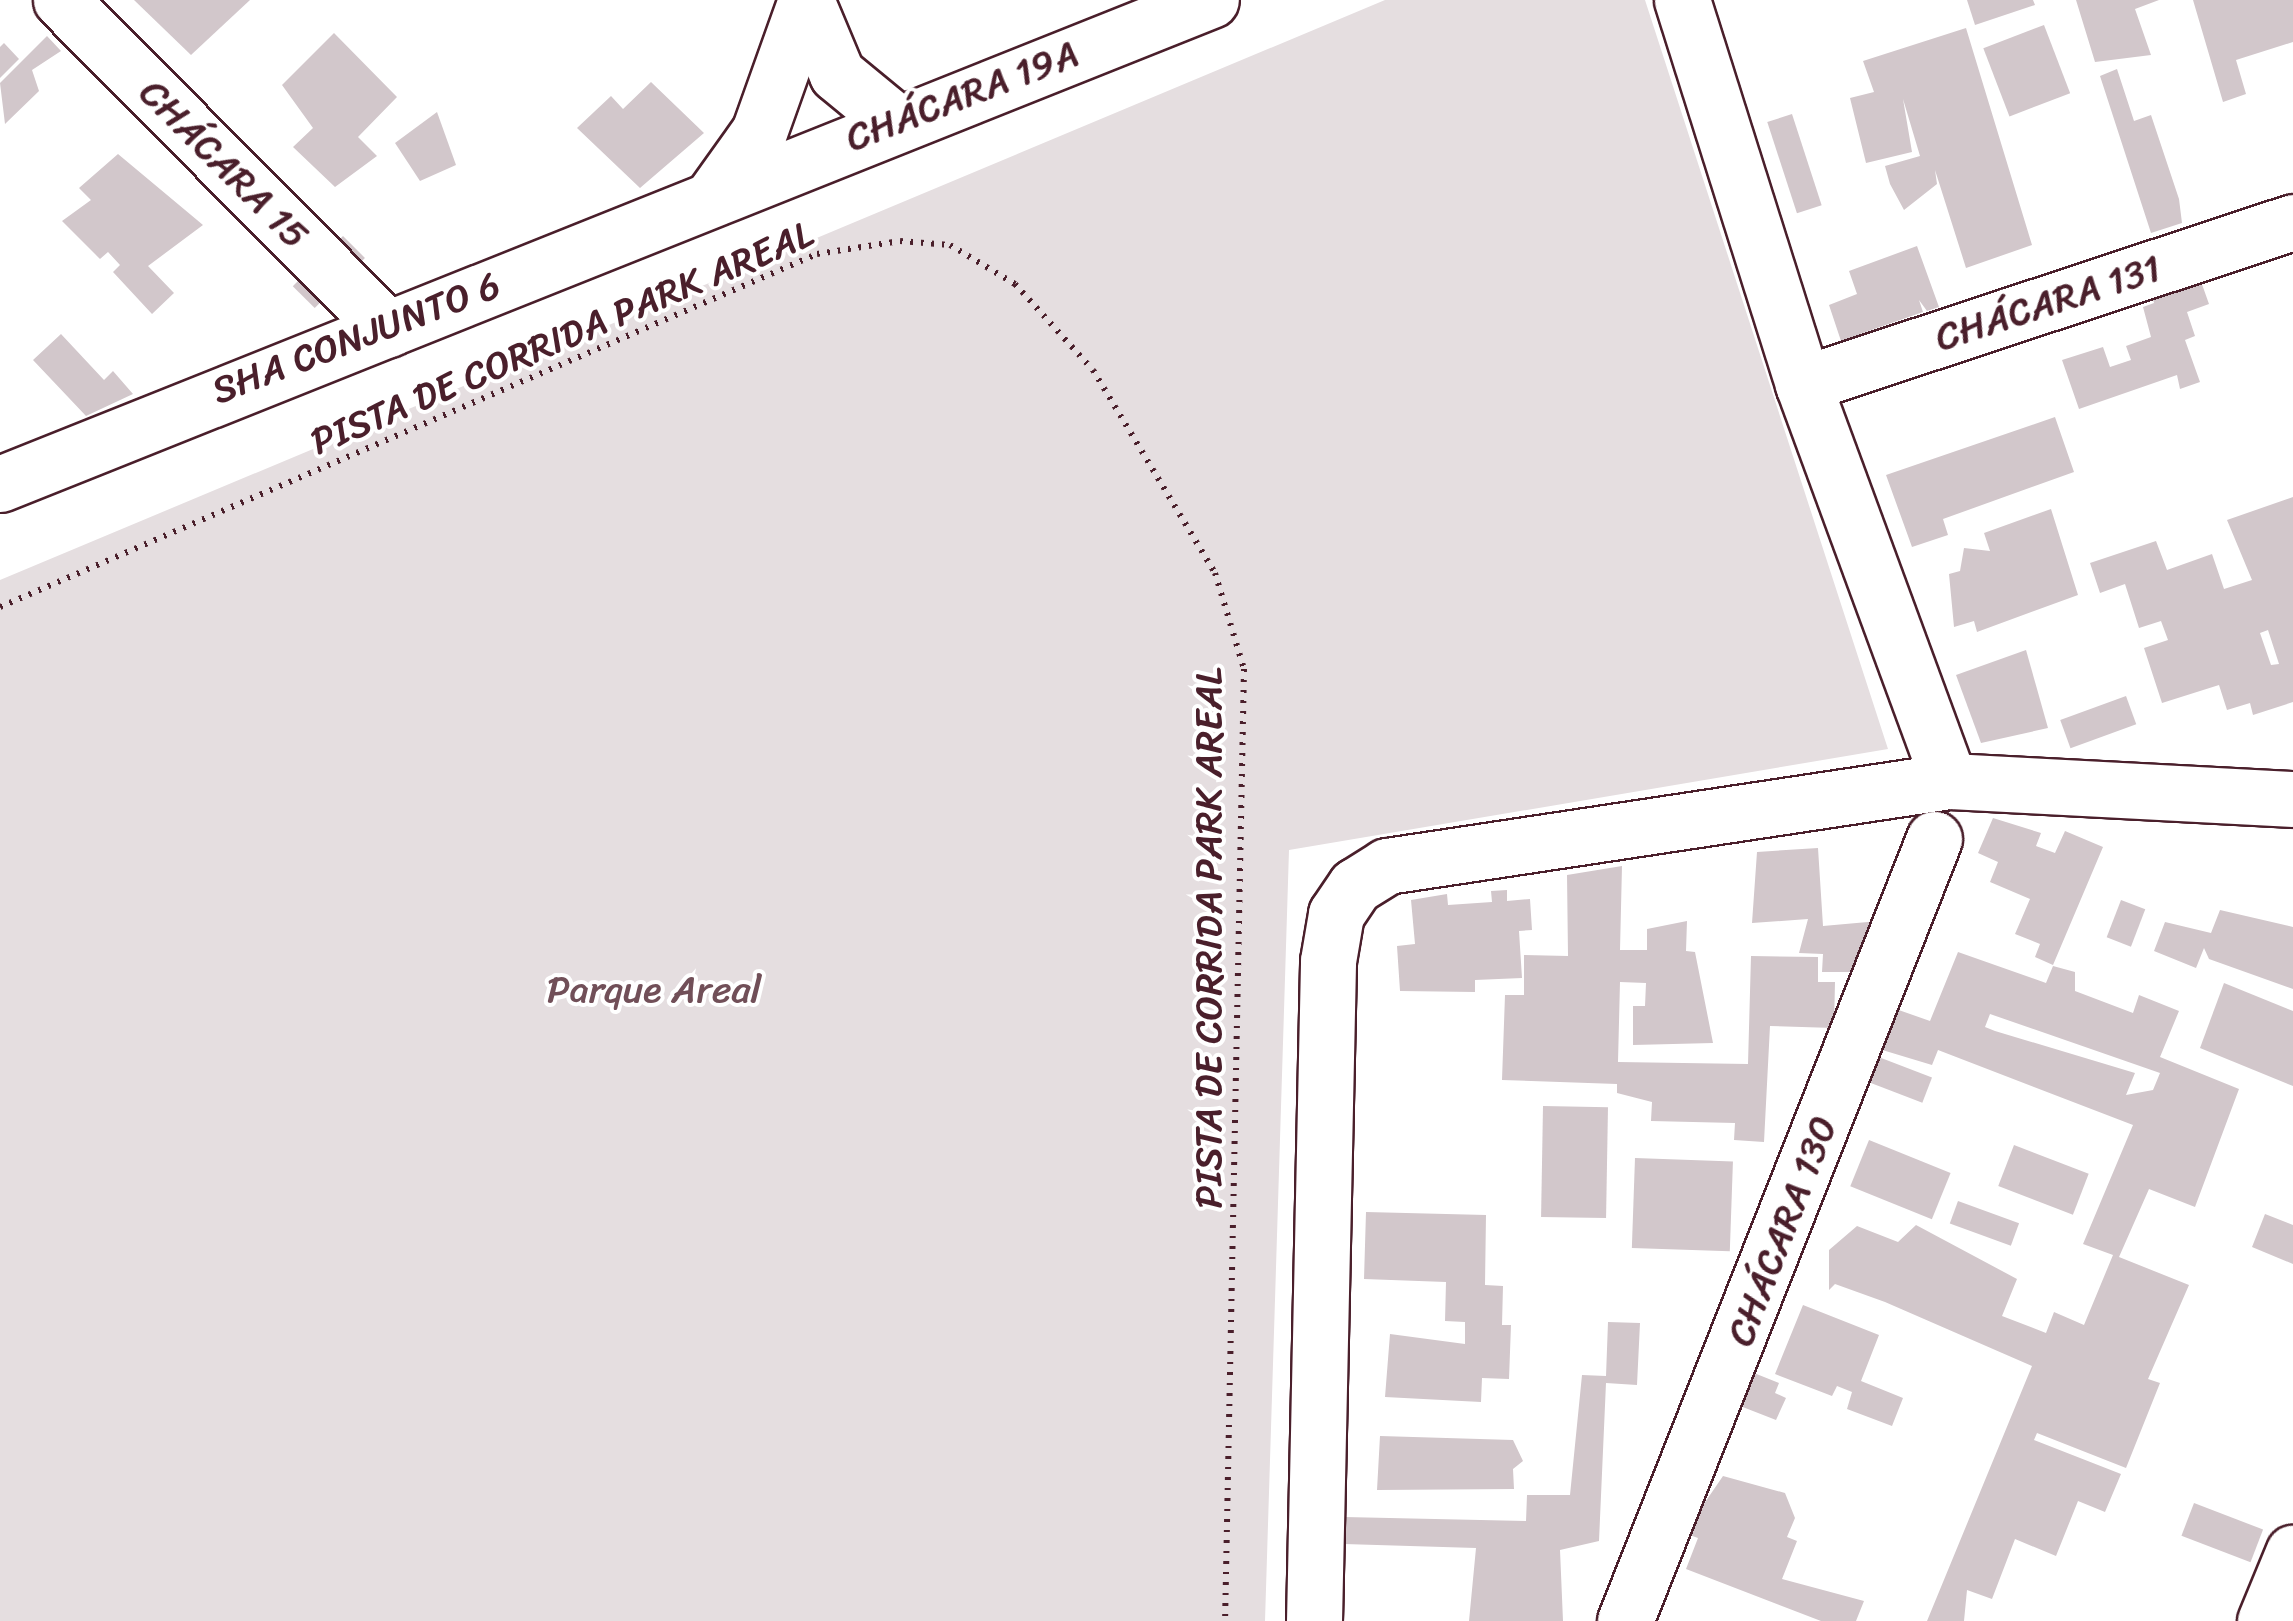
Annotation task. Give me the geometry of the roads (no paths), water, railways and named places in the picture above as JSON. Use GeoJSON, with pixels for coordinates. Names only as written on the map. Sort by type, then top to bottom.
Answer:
{"type":"FeatureCollection","features":[{"type":"Feature","properties":{"kind":"street","name":"CHÁCARA 15"},"geometry":{"type":"LineString","coordinates":[[61,0],[388,328]]}},
{"type":"Feature","properties":{"kind":"street"},"geometry":{"type":"LineString","coordinates":[[806,0],[836,74],[894,121]]}},
{"type":"Feature","properties":{"kind":"street"},"geometry":{"type":"LineString","coordinates":[[714,195],[759,132],[806,0]]}},
{"type":"Feature","properties":{"kind":"street","name":"CHÁCARA 19A"},"geometry":{"type":"LineString","coordinates":[[714,195],[894,121],[1211,0]]}},
{"type":"Feature","properties":{"kind":"street"},"geometry":{"type":"LineString","coordinates":[[1682,0],[1803,384],[1949,780]]}},
{"type":"Feature","properties":{"kind":"street","name":"SHA CONJUNTO 6"},"geometry":{"type":"LineString","coordinates":[[0,484],[714,195]]}},
{"type":"Feature","properties":{"kind":"street","name":"CHÁCARA 131"},"geometry":{"type":"LineString","coordinates":[[1803,384],[2293,222]]}},
{"type":"Feature","properties":{"kind":"street"},"geometry":{"type":"LineString","coordinates":[[1314,1621],[1328,961],[1336,914],[1355,886],[1387,866],[1949,780],[2293,800]]}},
{"type":"Feature","properties":{"kind":"street","name":"CHÁCARA 130"},"geometry":{"type":"LineString","coordinates":[[1625,1621],[1934,839]]}},
{"type":"Feature","properties":{"kind":"street"},"geometry":{"type":"LineString","coordinates":[[2265,1621],[2293,1553]]}},
{"type":"Feature","properties":{"kind":"park label","name":"Parque Areal"},"geometry":{"type":"Point","coordinates":[654,990]}}]}
